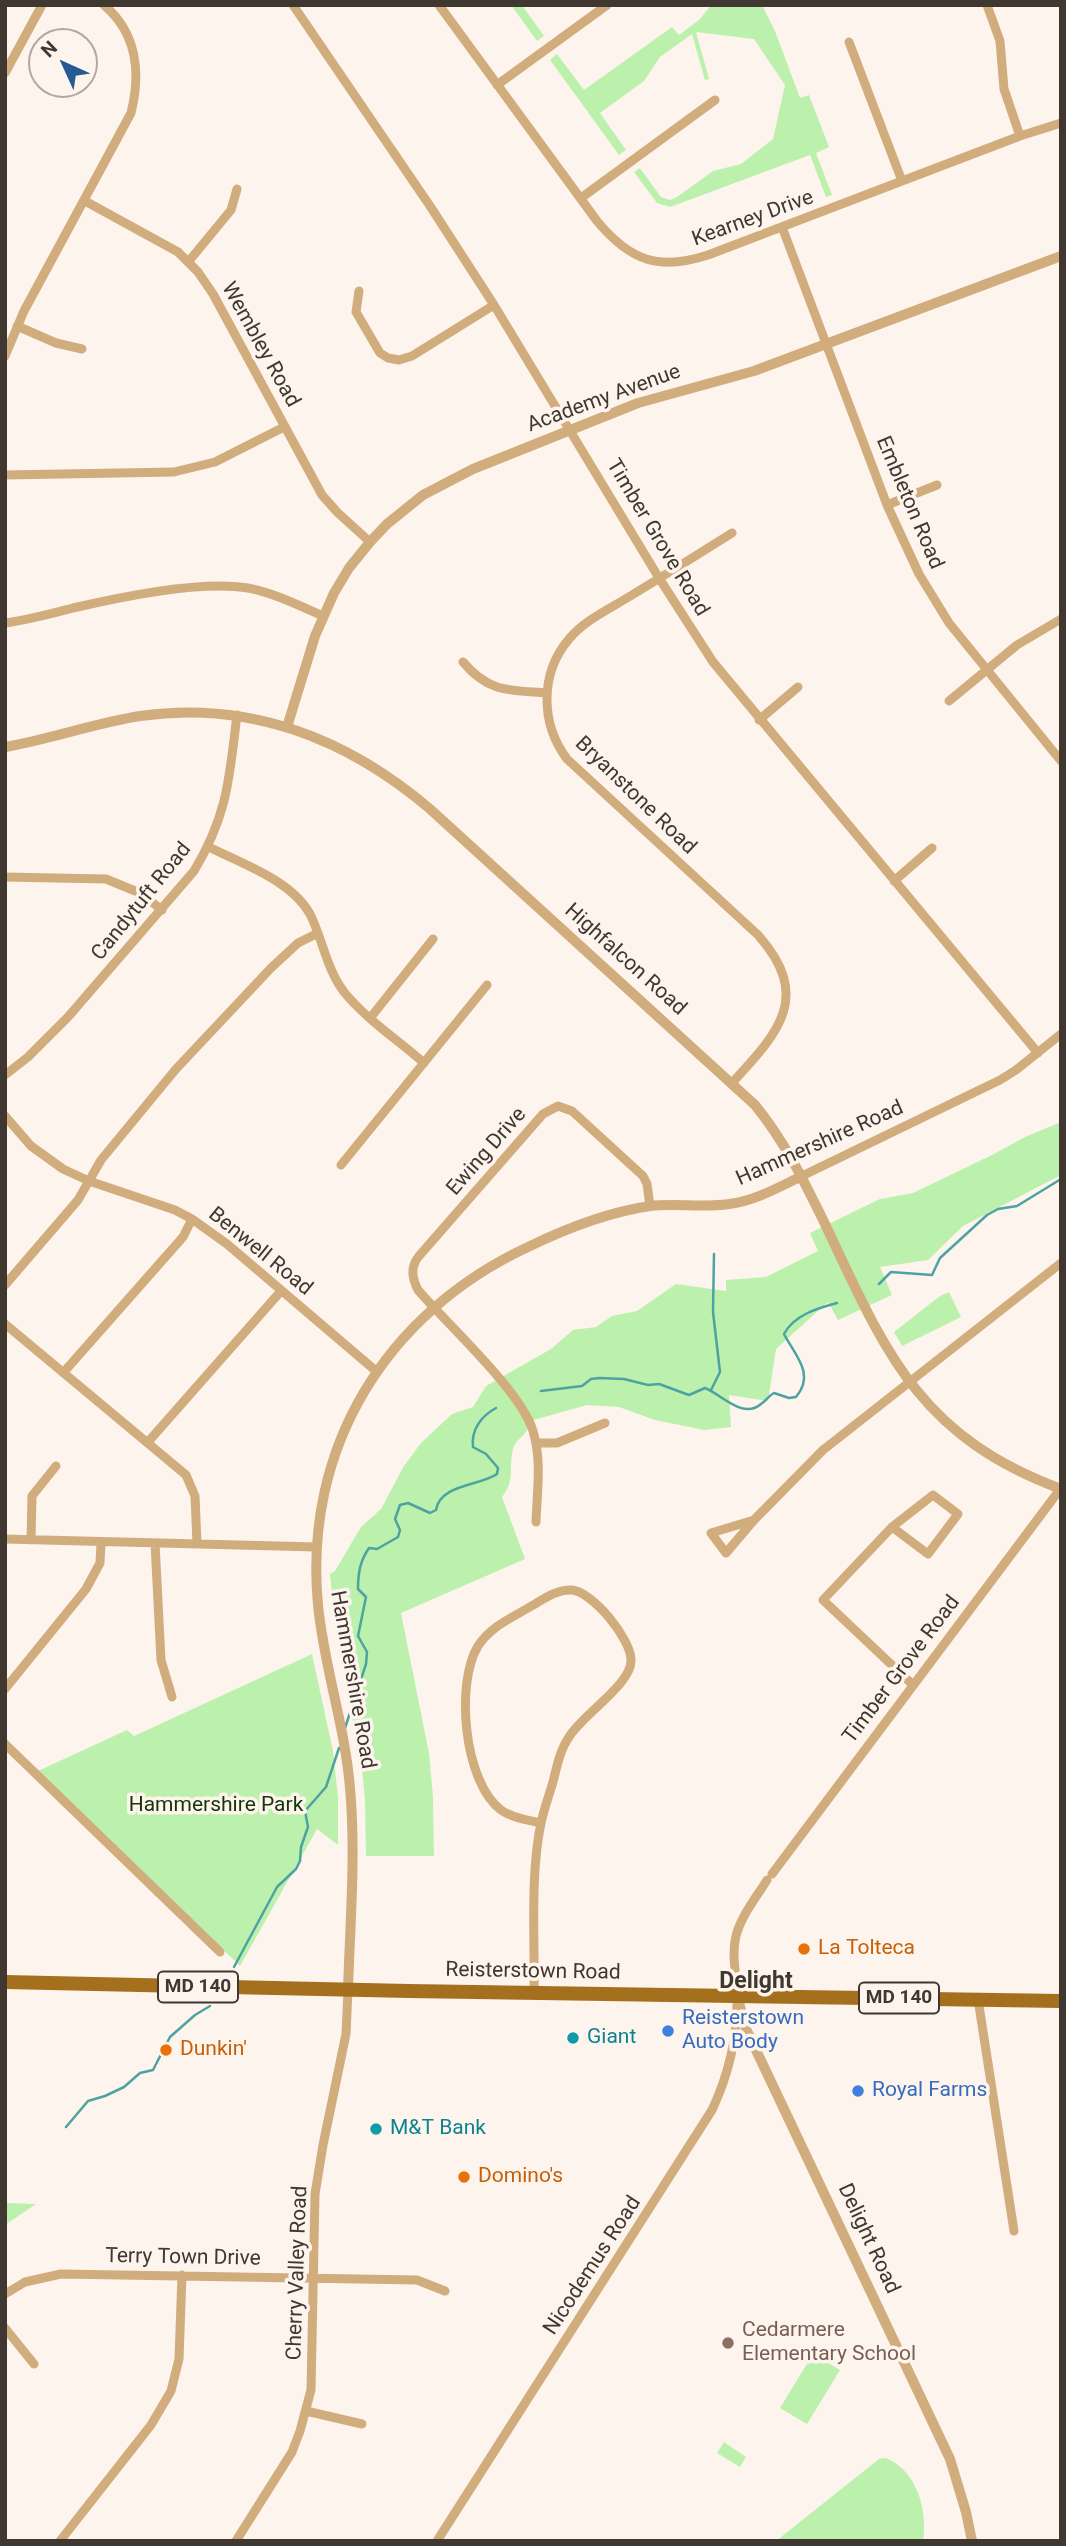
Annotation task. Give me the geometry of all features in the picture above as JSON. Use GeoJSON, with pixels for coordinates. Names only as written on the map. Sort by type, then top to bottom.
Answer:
{"type":"FeatureCollection","features":[{"type":"Feature","properties":{"kind":"main road","name":"Reisterstown Road"},"geometry":{"type":"LineString","coordinates":[[5,1982],[1061,2001]]}},
{"type":"Feature","properties":{"kind":"street"},"geometry":{"type":"LineString","coordinates":[[5,73],[42,5]]}},
{"type":"Feature","properties":{"kind":"street"},"geometry":{"type":"LineString","coordinates":[[5,356],[17,326],[126,127],[136,95],[136,59],[132,45],[119,21],[104,5]]}},
{"type":"Feature","properties":{"kind":"street","name":"Timber Grove Road"},"geometry":{"type":"LineString","coordinates":[[293,5],[494,305],[659,578],[713,662],[1038,1053]]}},
{"type":"Feature","properties":{"kind":"street","name":"Kearney Drive"},"geometry":{"type":"LineString","coordinates":[[439,5],[597,221],[621,247],[646,260],[689,261],[1061,123]]}},
{"type":"Feature","properties":{"kind":"street"},"geometry":{"type":"LineString","coordinates":[[497,85],[607,5]]}},
{"type":"Feature","properties":{"kind":"street"},"geometry":{"type":"LineString","coordinates":[[987,5],[1000,41],[1004,89],[1020,136]]}},
{"type":"Feature","properties":{"kind":"street"},"geometry":{"type":"LineString","coordinates":[[849,42],[902,181]]}},
{"type":"Feature","properties":{"kind":"street"},"geometry":{"type":"LineString","coordinates":[[581,198],[715,100]]}},
{"type":"Feature","properties":{"kind":"street"},"geometry":{"type":"LineString","coordinates":[[189,261],[232,210],[237,189]]}},
{"type":"Feature","properties":{"kind":"street","name":"Wembley Road"},"geometry":{"type":"LineString","coordinates":[[85,201],[166,244],[189,261],[213,294],[322,495],[370,542]]}},
{"type":"Feature","properties":{"kind":"street","name":"Embleton Road"},"geometry":{"type":"LineString","coordinates":[[782,227],[906,549],[949,623],[985,671],[1061,761]]}},
{"type":"Feature","properties":{"kind":"street","name":"Academy Avenue"},"geometry":{"type":"LineString","coordinates":[[287,727],[323,616],[349,568],[370,542],[405,509],[444,482],[638,403],[754,370],[1061,256]]}},
{"type":"Feature","properties":{"kind":"street"},"geometry":{"type":"LineString","coordinates":[[359,291],[356,312],[375,346],[388,358],[399,360],[412,356],[494,305]]}},
{"type":"Feature","properties":{"kind":"street"},"geometry":{"type":"LineString","coordinates":[[17,326],[55,343],[82,349]]}},
{"type":"Feature","properties":{"kind":"street"},"geometry":{"type":"LineString","coordinates":[[5,475],[174,472],[215,462],[284,427]]}},
{"type":"Feature","properties":{"kind":"street"},"geometry":{"type":"LineString","coordinates":[[887,505],[937,485]]}},
{"type":"Feature","properties":{"kind":"street","name":"Bryanstone Road"},"geometry":{"type":"LineString","coordinates":[[732,533],[576,632],[554,662],[547,693],[550,729],[566,759],[758,934],[775,957],[784,984],[785,1011],[780,1025],[766,1047],[732,1083]]}},
{"type":"Feature","properties":{"kind":"street"},"geometry":{"type":"LineString","coordinates":[[5,622],[37,618],[135,596],[220,585],[272,594],[323,616]]}},
{"type":"Feature","properties":{"kind":"street"},"geometry":{"type":"LineString","coordinates":[[950,701],[1017,645],[1061,619]]}},
{"type":"Feature","properties":{"kind":"street"},"geometry":{"type":"LineString","coordinates":[[463,662],[473,674],[492,687],[547,693]]}},
{"type":"Feature","properties":{"kind":"street"},"geometry":{"type":"LineString","coordinates":[[759,720],[797,687]]}},
{"type":"Feature","properties":{"kind":"street","name":"Highfalcon Road"},"geometry":{"type":"LineString","coordinates":[[5,747],[140,716],[170,713],[237,715],[287,727],[346,750],[406,789],[732,1083],[772,1126],[802,1176],[881,1340],[927,1405],[968,1440],[1009,1467],[1061,1488]]}},
{"type":"Feature","properties":{"kind":"street","name":"Candytuft Road"},"geometry":{"type":"LineString","coordinates":[[5,1075],[28,1057],[68,1017],[194,871],[209,847],[224,809],[237,715]]}},
{"type":"Feature","properties":{"kind":"street"},"geometry":{"type":"LineString","coordinates":[[209,847],[287,890],[304,906],[318,933],[335,979],[356,1004],[424,1063]]}},
{"type":"Feature","properties":{"kind":"street"},"geometry":{"type":"LineString","coordinates":[[894,881],[932,848]]}},
{"type":"Feature","properties":{"kind":"street"},"geometry":{"type":"LineString","coordinates":[[5,877],[106,879],[140,893],[162,910]]}},
{"type":"Feature","properties":{"kind":"street"},"geometry":{"type":"LineString","coordinates":[[5,1285],[78,1200],[101,1160],[176,1069],[298,943],[318,933]]}},
{"type":"Feature","properties":{"kind":"street"},"geometry":{"type":"LineString","coordinates":[[371,1017],[433,939]]}},
{"type":"Feature","properties":{"kind":"street"},"geometry":{"type":"LineString","coordinates":[[341,1165],[487,985]]}},
{"type":"Feature","properties":{"kind":"street","name":"Hammershire Road"},"geometry":{"type":"LineString","coordinates":[[348,1990],[353,1871],[351,1789],[318,1608],[316,1547],[329,1474],[340,1440],[376,1371],[433,1307],[476,1274],[532,1245],[603,1218],[650,1206],[728,1205],[758,1197],[982,1089],[1016,1070],[1061,1034]]}},
{"type":"Feature","properties":{"kind":"street","name":"Ewing Drive"},"geometry":{"type":"LineString","coordinates":[[433,1307],[414,1283],[414,1262],[551,1108],[558,1106],[572,1111],[643,1176],[650,1206]]}},
{"type":"Feature","properties":{"kind":"street","name":"Benwell Road"},"geometry":{"type":"LineString","coordinates":[[5,1116],[31,1146],[63,1170],[175,1210],[192,1219],[227,1244],[376,1371]]}},
{"type":"Feature","properties":{"kind":"street"},"geometry":{"type":"LineString","coordinates":[[63,1373],[183,1237],[192,1219]]}},
{"type":"Feature","properties":{"kind":"street"},"geometry":{"type":"LineString","coordinates":[[754,1520],[711,1533],[726,1552],[823,1450],[1061,1263]]}},
{"type":"Feature","properties":{"kind":"street"},"geometry":{"type":"LineString","coordinates":[[148,1442],[281,1291]]}},
{"type":"Feature","properties":{"kind":"street"},"geometry":{"type":"LineString","coordinates":[[433,1307],[514,1399],[528,1419],[536,1443],[539,1474],[536,1522]]}},
{"type":"Feature","properties":{"kind":"street"},"geometry":{"type":"LineString","coordinates":[[5,1324],[180,1470],[192,1484],[195,1496],[197,1544]]}},
{"type":"Feature","properties":{"kind":"street"},"geometry":{"type":"LineString","coordinates":[[536,1443],[557,1443],[605,1423]]}},
{"type":"Feature","properties":{"kind":"street"},"geometry":{"type":"LineString","coordinates":[[31,1539],[32,1496],[57,1466]]}},
{"type":"Feature","properties":{"kind":"street","name":"Timber Grove Road"},"geometry":{"type":"LineString","coordinates":[[737,1995],[734,1948],[745,1916],[770,1877],[912,1684],[1061,1488]]}},
{"type":"Feature","properties":{"kind":"street"},"geometry":{"type":"LineString","coordinates":[[892,1528],[928,1554],[958,1514],[933,1495],[892,1528],[823,1600],[912,1684]]}},
{"type":"Feature","properties":{"kind":"street"},"geometry":{"type":"LineString","coordinates":[[5,1539],[316,1547]]}},
{"type":"Feature","properties":{"kind":"street"},"geometry":{"type":"LineString","coordinates":[[5,1689],[86,1589],[100,1563],[101,1542]]}},
{"type":"Feature","properties":{"kind":"street"},"geometry":{"type":"LineString","coordinates":[[155,1543],[161,1660],[172,1697]]}},
{"type":"Feature","properties":{"kind":"street"},"geometry":{"type":"LineString","coordinates":[[534,1992],[536,1871],[541,1823],[562,1749],[569,1735],[624,1679],[630,1669],[631,1660],[625,1640],[601,1608],[581,1592],[572,1590],[551,1595],[497,1626],[477,1648],[470,1665],[466,1739],[489,1798],[510,1816],[541,1823]]}},
{"type":"Feature","properties":{"kind":"street"},"geometry":{"type":"LineString","coordinates":[[5,1744],[220,1952]]}},
{"type":"Feature","properties":{"kind":"street","name":"Cherry Valley Road"},"geometry":{"type":"LineString","coordinates":[[236,2541],[292,2452],[306,2411],[313,2362],[315,2194],[346,2034],[348,1990]]}},
{"type":"Feature","properties":{"kind":"street","name":"Nicodemus Road"},"geometry":{"type":"LineString","coordinates":[[438,2541],[712,2110],[721,2090],[735,2040],[737,1995]]}},
{"type":"Feature","properties":{"kind":"street","name":"Delight Road"},"geometry":{"type":"LineString","coordinates":[[737,1995],[746,2029],[950,2459],[972,2541]]}},
{"type":"Feature","properties":{"kind":"street"},"geometry":{"type":"LineString","coordinates":[[978,1999],[1014,2231]]}},
{"type":"Feature","properties":{"kind":"street","name":"Terry Town Drive"},"geometry":{"type":"LineString","coordinates":[[5,2294],[25,2282],[61,2274],[417,2280],[445,2291]]}},
{"type":"Feature","properties":{"kind":"street"},"geometry":{"type":"LineString","coordinates":[[60,2541],[151,2425],[171,2391],[179,2359],[182,2275]]}},
{"type":"Feature","properties":{"kind":"street"},"geometry":{"type":"LineString","coordinates":[[5,2328],[34,2364]]}},
{"type":"Feature","properties":{"kind":"street"},"geometry":{"type":"LineString","coordinates":[[306,2411],[362,2424]]}},
{"type":"Feature","properties":{"kind":"green space"},"geometry":{"type":"Polygon","coordinates":[[[511,5],[522,5],[544,36],[537,41],[511,5]]]}},
{"type":"Feature","properties":{"kind":"green space"},"geometry":{"type":"Polygon","coordinates":[[[711,5],[762,5],[775,31],[800,98],[809,95],[829,147],[816,153],[832,195],[826,197],[810,155],[670,207],[657,203],[634,172],[640,168],[661,197],[670,200],[713,171],[741,164],[773,139],[785,85],[754,39],[696,32],[709,79],[705,80],[692,34],[660,57],[644,81],[600,113],[626,150],[619,155],[550,60],[557,54],[584,90],[672,27],[679,35],[700,19],[711,5]]]}},
{"type":"Feature","properties":{"kind":"green space"},"geometry":{"type":"Polygon","coordinates":[[[1061,1122],[1061,1175],[963,1226],[928,1260],[880,1267],[892,1295],[838,1320],[828,1302],[776,1349],[768,1401],[729,1395],[731,1427],[704,1430],[655,1420],[619,1407],[587,1405],[530,1421],[528,1429],[513,1449],[509,1485],[502,1497],[525,1559],[401,1613],[429,1753],[434,1856],[366,1856],[361,1759],[337,1642],[330,1574],[335,1571],[361,1527],[381,1509],[404,1466],[421,1443],[452,1414],[473,1407],[486,1386],[551,1349],[573,1330],[596,1327],[612,1316],[637,1311],[676,1284],[726,1291],[726,1280],[766,1277],[818,1251],[810,1233],[880,1199],[913,1193],[1061,1122]]]}},
{"type":"Feature","properties":{"kind":"green space"},"geometry":{"type":"Polygon","coordinates":[[[949,1292],[961,1317],[902,1346],[894,1332],[949,1292]]]}},
{"type":"Feature","properties":{"kind":"green space","name":"Hammershire Park"},"geometry":{"type":"Polygon","coordinates":[[[312,1654],[333,1751],[338,1797],[338,1845],[317,1829],[240,1966],[38,1771],[127,1730],[134,1736],[312,1654]]]}},
{"type":"Feature","properties":{"kind":"green space"},"geometry":{"type":"Polygon","coordinates":[[[5,2203],[36,2204],[5,2225],[5,2203]]]}},
{"type":"Feature","properties":{"kind":"green space"},"geometry":{"type":"Polygon","coordinates":[[[813,2354],[840,2370],[807,2424],[780,2408],[813,2354]]]}},
{"type":"Feature","properties":{"kind":"green space"},"geometry":{"type":"Polygon","coordinates":[[[724,2442],[746,2457],[740,2467],[717,2453],[724,2442]]]}},
{"type":"Feature","properties":{"kind":"green space"},"geometry":{"type":"Polygon","coordinates":[[[886,2458],[906,2472],[918,2493],[924,2517],[923,2541],[776,2541],[879,2459],[886,2458]]]}},
{"type":"Feature","properties":{"kind":"waterway"},"geometry":{"type":"LineString","coordinates":[[879,1284],[891,1272],[932,1275],[940,1258],[987,1215],[998,1209],[1017,1206],[1061,1179]]}},
{"type":"Feature","properties":{"kind":"waterway"},"geometry":{"type":"LineString","coordinates":[[711,1390],[720,1372],[713,1312],[714,1254]]}},
{"type":"Feature","properties":{"kind":"waterway"},"geometry":{"type":"LineString","coordinates":[[541,1391],[582,1386],[591,1379],[599,1378],[659,1384],[689,1395],[705,1388],[732,1404],[747,1409],[763,1403],[774,1393],[789,1398],[796,1397],[802,1389],[804,1372],[784,1334],[800,1317],[837,1303]]}},
{"type":"Feature","properties":{"kind":"waterway"},"geometry":{"type":"LineString","coordinates":[[345,1728],[366,1664],[367,1652],[358,1636],[366,1597],[358,1589],[363,1558],[369,1548],[377,1549],[398,1537],[400,1530],[395,1519],[400,1505],[408,1503],[430,1513],[436,1510],[439,1501],[453,1490],[497,1474],[498,1468],[486,1454],[473,1447],[478,1424],[496,1408]]}},
{"type":"Feature","properties":{"kind":"waterway"},"geometry":{"type":"LineString","coordinates":[[234,1967],[277,1887],[296,1869],[300,1861],[301,1847],[308,1827],[305,1811],[326,1787],[339,1748]]}},
{"type":"Feature","properties":{"kind":"waterway"},"geometry":{"type":"LineString","coordinates":[[66,2127],[88,2101],[124,2087],[140,2073],[153,2070],[170,2037],[210,2006]]}},
{"type":"Feature","properties":{"kind":"place","name":"La Tolteca"},"geometry":{"type":"Point","coordinates":[804,1949]}},
{"type":"Feature","properties":{"kind":"place","name":"Reisterstown Auto Body"},"geometry":{"type":"Point","coordinates":[668,2031]}},
{"type":"Feature","properties":{"kind":"place","name":"Giant"},"geometry":{"type":"Point","coordinates":[573,2038]}},
{"type":"Feature","properties":{"kind":"place","name":"Dunkin'"},"geometry":{"type":"Point","coordinates":[166,2050]}},
{"type":"Feature","properties":{"kind":"place","name":"Royal Farms"},"geometry":{"type":"Point","coordinates":[858,2091]}},
{"type":"Feature","properties":{"kind":"place","name":"M&T Bank"},"geometry":{"type":"Point","coordinates":[376,2129]}},
{"type":"Feature","properties":{"kind":"place","name":"Domino's"},"geometry":{"type":"Point","coordinates":[464,2177]}},
{"type":"Feature","properties":{"kind":"place","name":"Cedarmere Elementary School"},"geometry":{"type":"Point","coordinates":[728,2343]}},
{"type":"Feature","properties":{"kind":"district","name":"Delight"},"geometry":{"type":"Point","coordinates":[756,1982]}}]}
